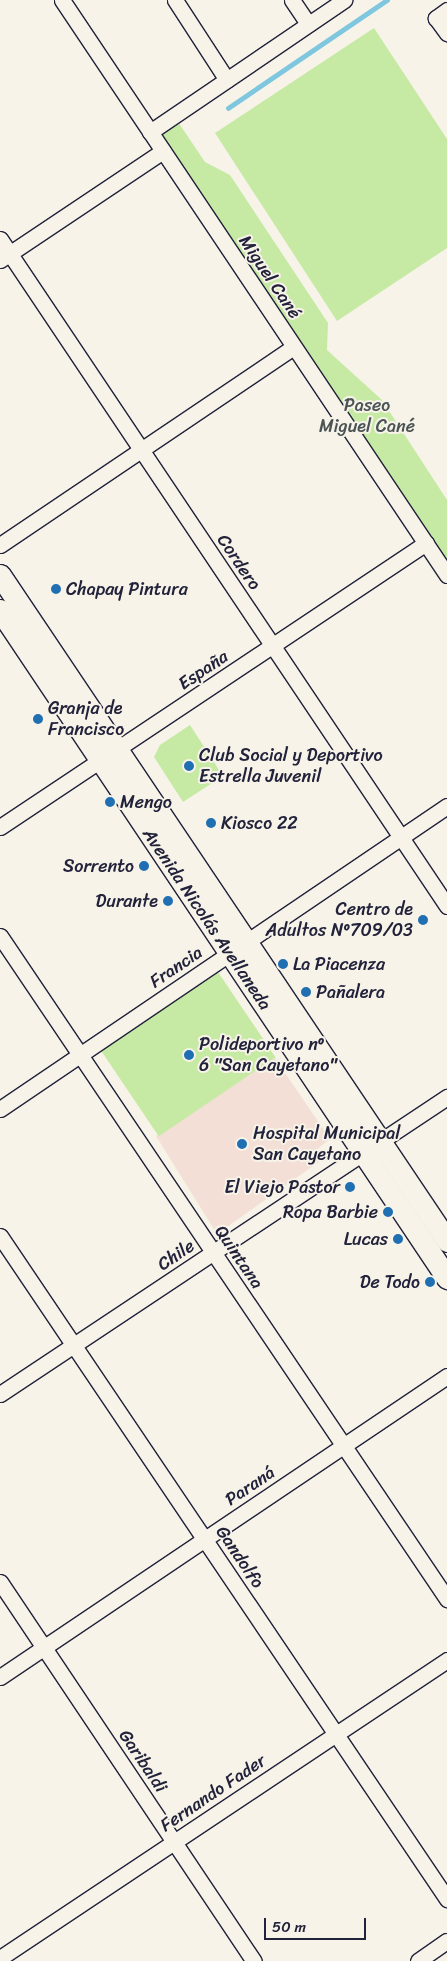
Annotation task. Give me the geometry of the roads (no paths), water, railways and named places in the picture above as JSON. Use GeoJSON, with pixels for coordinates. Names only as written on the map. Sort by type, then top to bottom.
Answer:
{"type":"FeatureCollection","features":[{"type":"Feature","properties":{"kind":"main road","name":"Avenida Nicolás Avellaneda"},"geometry":{"type":"LineString","coordinates":[[0,575],[109,755],[372,1147],[447,1278]]}},
{"type":"Feature","properties":{"kind":"main road","name":"Avenida Nicolás Avellaneda"},"geometry":{"type":"LineString","coordinates":[[0,610],[109,755]]}},
{"type":"Feature","properties":{"kind":"main road","name":"Avenida Nicolás Avellaneda"},"geometry":{"type":"LineString","coordinates":[[372,1147],[447,1241]]}},
{"type":"Feature","properties":{"kind":"street","name":"Miguel Cané"},"geometry":{"type":"LineString","coordinates":[[62,0],[447,575]]}},
{"type":"Feature","properties":{"kind":"street"},"geometry":{"type":"LineString","coordinates":[[175,0],[226,80]]}},
{"type":"Feature","properties":{"kind":"street"},"geometry":{"type":"LineString","coordinates":[[292,0],[308,24]]}},
{"type":"Feature","properties":{"kind":"street"},"geometry":{"type":"LineString","coordinates":[[150,132],[344,0]]}},
{"type":"Feature","properties":{"kind":"street"},"geometry":{"type":"LineString","coordinates":[[447,10],[436,18],[447,33]]}},
{"type":"Feature","properties":{"kind":"street"},"geometry":{"type":"LineString","coordinates":[[5,257],[163,150]]}},
{"type":"Feature","properties":{"kind":"street","name":"Cordero"},"geometry":{"type":"LineString","coordinates":[[0,239],[5,257],[142,450],[447,906]]}},
{"type":"Feature","properties":{"kind":"street"},"geometry":{"type":"LineString","coordinates":[[0,546],[293,347]]}},
{"type":"Feature","properties":{"kind":"street","name":"España"},"geometry":{"type":"LineString","coordinates":[[0,827],[426,543]]}},
{"type":"Feature","properties":{"kind":"street","name":"Francia"},"geometry":{"type":"LineString","coordinates":[[0,1109],[447,806]]}},
{"type":"Feature","properties":{"kind":"street","name":"Quintana"},"geometry":{"type":"LineString","coordinates":[[0,936],[447,1599]]}},
{"type":"Feature","properties":{"kind":"street","name":"Chile"},"geometry":{"type":"LineString","coordinates":[[0,1394],[447,1097]]}},
{"type":"Feature","properties":{"kind":"street","name":"Gandolfo"},"geometry":{"type":"LineString","coordinates":[[0,1236],[447,1898]]}},
{"type":"Feature","properties":{"kind":"street","name":"Paraná"},"geometry":{"type":"LineString","coordinates":[[0,1677],[447,1376]]}},
{"type":"Feature","properties":{"kind":"street","name":"Garibaldi"},"geometry":{"type":"LineString","coordinates":[[0,1582],[254,1961]]}},
{"type":"Feature","properties":{"kind":"street","name":"Fernando Fader"},"geometry":{"type":"LineString","coordinates":[[0,1958],[447,1660]]}},
{"type":"Feature","properties":{"kind":"street"},"geometry":{"type":"LineString","coordinates":[[418,1961],[447,1941]]}},
{"type":"Feature","properties":{"kind":"waterway"},"geometry":{"type":"LineString","coordinates":[[228,108],[387,0]]}},
{"type":"Feature","properties":{"kind":"place","name":"Chapay Pintura"},"geometry":{"type":"Point","coordinates":[56,589]}},
{"type":"Feature","properties":{"kind":"place","name":"Granja de Francisco"},"geometry":{"type":"Point","coordinates":[38,719]}},
{"type":"Feature","properties":{"kind":"place","name":"Club Social y Deportivo Estrella Juvenil"},"geometry":{"type":"Point","coordinates":[189,766]}},
{"type":"Feature","properties":{"kind":"place","name":"Mengo"},"geometry":{"type":"Point","coordinates":[110,802]}},
{"type":"Feature","properties":{"kind":"place","name":"Kiosco 22"},"geometry":{"type":"Point","coordinates":[211,823]}},
{"type":"Feature","properties":{"kind":"place","name":"Sorrento"},"geometry":{"type":"Point","coordinates":[144,866]}},
{"type":"Feature","properties":{"kind":"place","name":"Durante"},"geometry":{"type":"Point","coordinates":[168,901]}},
{"type":"Feature","properties":{"kind":"place","name":"Centro de Adultos Nº709/03"},"geometry":{"type":"Point","coordinates":[423,920]}},
{"type":"Feature","properties":{"kind":"place","name":"La Piacenza"},"geometry":{"type":"Point","coordinates":[283,964]}},
{"type":"Feature","properties":{"kind":"place","name":"Pañalera"},"geometry":{"type":"Point","coordinates":[306,992]}},
{"type":"Feature","properties":{"kind":"place","name":"Polideportivo nº 6 \"San Cayetano\""},"geometry":{"type":"Point","coordinates":[189,1055]}},
{"type":"Feature","properties":{"kind":"place","name":"Hospital Municipal San Cayetano"},"geometry":{"type":"Point","coordinates":[242,1144]}},
{"type":"Feature","properties":{"kind":"place","name":"El Viejo Pastor"},"geometry":{"type":"Point","coordinates":[350,1187]}},
{"type":"Feature","properties":{"kind":"place","name":"Ropa Barbie"},"geometry":{"type":"Point","coordinates":[388,1212]}},
{"type":"Feature","properties":{"kind":"place","name":"Lucas"},"geometry":{"type":"Point","coordinates":[398,1239]}},
{"type":"Feature","properties":{"kind":"place","name":"De Todo"},"geometry":{"type":"Point","coordinates":[430,1282]}},
{"type":"Feature","properties":{"kind":"park label","name":"Paseo Miguel Cané"},"geometry":{"type":"Point","coordinates":[367,416]}}]}
